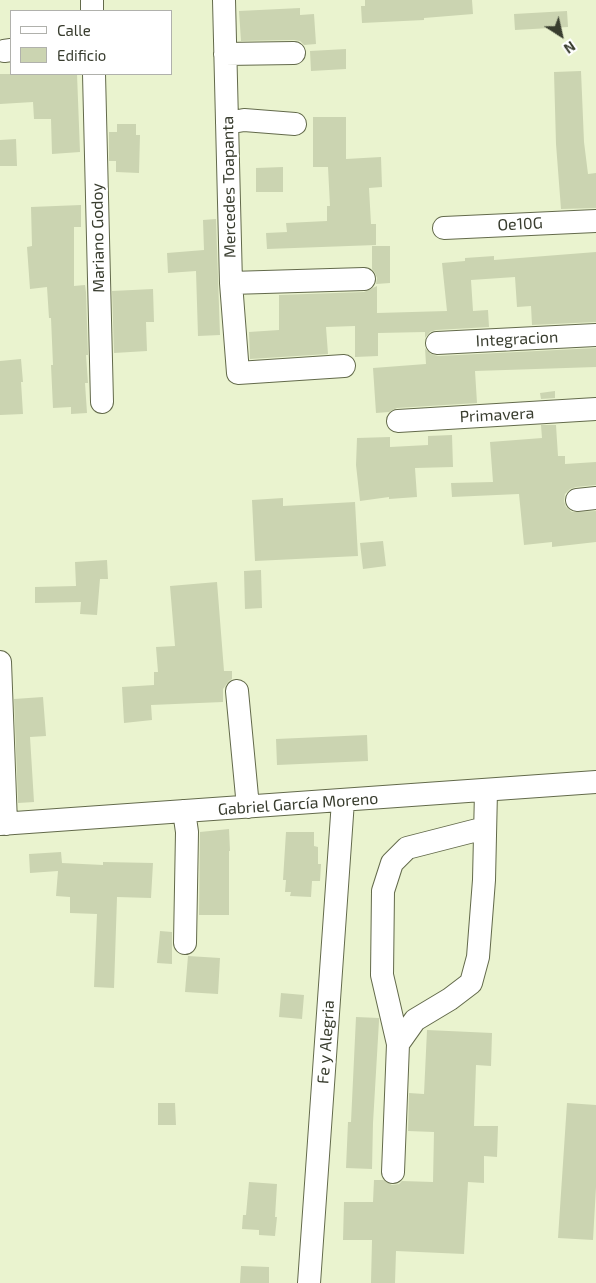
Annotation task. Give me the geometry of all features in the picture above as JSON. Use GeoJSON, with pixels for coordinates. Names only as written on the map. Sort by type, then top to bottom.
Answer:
{"type":"FeatureCollection","features":[{"type":"Feature","properties":{"kind":"street","name":"Mercedes Toapanta"},"geometry":{"type":"LineString","coordinates":[[224,0],[231,283],[238,373],[344,366]]}},
{"type":"Feature","properties":{"kind":"street"},"geometry":{"type":"LineString","coordinates":[[226,54],[294,52]]}},
{"type":"Feature","properties":{"kind":"street","name":"Mariano Godoy"},"geometry":{"type":"LineString","coordinates":[[94,75],[102,402]]}},
{"type":"Feature","properties":{"kind":"street"},"geometry":{"type":"LineString","coordinates":[[227,122],[244,120],[295,124]]}},
{"type":"Feature","properties":{"kind":"street","name":"Oe10G"},"geometry":{"type":"LineString","coordinates":[[444,228],[596,221]]}},
{"type":"Feature","properties":{"kind":"street"},"geometry":{"type":"LineString","coordinates":[[231,283],[364,279]]}},
{"type":"Feature","properties":{"kind":"street","name":"Integracion"},"geometry":{"type":"LineString","coordinates":[[437,343],[596,335]]}},
{"type":"Feature","properties":{"kind":"street","name":"Primavera"},"geometry":{"type":"LineString","coordinates":[[398,421],[596,409]]}},
{"type":"Feature","properties":{"kind":"street"},"geometry":{"type":"LineString","coordinates":[[0,662],[3,824]]}},
{"type":"Feature","properties":{"kind":"street"},"geometry":{"type":"LineString","coordinates":[[237,691],[248,807]]}},
{"type":"Feature","properties":{"kind":"street","name":"Gabriel García Moreno"},"geometry":{"type":"LineString","coordinates":[[3,824],[596,782]]}},
{"type":"Feature","properties":{"kind":"street"},"geometry":{"type":"LineString","coordinates":[[398,1044],[415,1020],[450,1000],[471,983],[479,947],[484,880],[486,790]]}},
{"type":"Feature","properties":{"kind":"street","name":"Fe y Alegria"},"geometry":{"type":"LineString","coordinates":[[309,1283],[343,800]]}},
{"type":"Feature","properties":{"kind":"street"},"geometry":{"type":"LineString","coordinates":[[184,811],[187,832],[185,942]]}},
{"type":"Feature","properties":{"kind":"street"},"geometry":{"type":"LineString","coordinates":[[393,1172],[398,1044],[382,975],[383,891],[392,863],[407,848],[485,828]]}},
{"type":"Feature","properties":{"kind":"building"},"geometry":{"type":"Polygon","coordinates":[[[365,0],[472,0],[473,14],[424,18],[424,20],[362,23],[361,6],[365,6],[365,0]]]}},
{"type":"Feature","properties":{"kind":"building"},"geometry":{"type":"Polygon","coordinates":[[[300,8],[300,15],[314,14],[316,44],[304,45],[300,41],[294,40],[241,41],[239,11],[300,8]]]}},
{"type":"Feature","properties":{"kind":"building"},"geometry":{"type":"Polygon","coordinates":[[[567,11],[568,27],[515,30],[514,14],[567,11]]]}},
{"type":"Feature","properties":{"kind":"building"},"geometry":{"type":"Polygon","coordinates":[[[346,49],[346,69],[311,71],[310,51],[346,49]]]}},
{"type":"Feature","properties":{"kind":"building"},"geometry":{"type":"Polygon","coordinates":[[[581,71],[584,142],[588,174],[596,173],[596,208],[561,209],[556,144],[554,72],[581,71]]]}},
{"type":"Feature","properties":{"kind":"building"},"geometry":{"type":"Polygon","coordinates":[[[0,74],[77,75],[80,152],[52,154],[51,119],[34,119],[33,102],[0,104],[0,74]]]}},
{"type":"Feature","properties":{"kind":"building"},"geometry":{"type":"Polygon","coordinates":[[[313,117],[346,117],[346,159],[381,157],[382,187],[369,188],[371,224],[376,224],[376,245],[267,249],[266,233],[287,232],[286,223],[327,221],[327,206],[330,206],[328,167],[313,167],[313,117]]]}},
{"type":"Feature","properties":{"kind":"building"},"geometry":{"type":"Polygon","coordinates":[[[117,124],[136,124],[136,135],[140,135],[139,173],[116,172],[116,161],[109,161],[109,132],[117,132],[117,124]]]}},
{"type":"Feature","properties":{"kind":"building"},"geometry":{"type":"Polygon","coordinates":[[[16,139],[17,166],[0,166],[0,140],[16,139]]]}},
{"type":"Feature","properties":{"kind":"building"},"geometry":{"type":"Polygon","coordinates":[[[283,167],[283,192],[256,192],[256,168],[283,167]]]}},
{"type":"Feature","properties":{"kind":"building"},"geometry":{"type":"Polygon","coordinates":[[[81,205],[81,227],[74,227],[74,286],[85,285],[86,292],[88,383],[85,383],[87,413],[71,414],[71,407],[53,408],[51,318],[49,318],[47,287],[30,289],[27,247],[32,246],[31,207],[81,205]]]}},
{"type":"Feature","properties":{"kind":"building"},"geometry":{"type":"Polygon","coordinates":[[[216,219],[220,335],[198,336],[196,271],[168,273],[167,253],[204,250],[203,220],[216,219]]]}},
{"type":"Feature","properties":{"kind":"building"},"geometry":{"type":"Polygon","coordinates":[[[372,246],[390,246],[390,283],[376,284],[377,278],[372,269],[372,246]]]}},
{"type":"Feature","properties":{"kind":"building"},"geometry":{"type":"Polygon","coordinates":[[[596,252],[596,322],[532,325],[531,306],[517,307],[515,277],[471,280],[473,311],[488,310],[489,327],[436,330],[430,332],[425,338],[425,332],[378,333],[378,356],[355,357],[355,326],[326,327],[328,354],[250,359],[249,332],[279,330],[279,295],[364,292],[377,286],[377,313],[447,311],[442,263],[465,261],[465,258],[494,256],[494,260],[596,252]]]}},
{"type":"Feature","properties":{"kind":"building"},"geometry":{"type":"Polygon","coordinates":[[[153,289],[154,322],[146,322],[147,351],[114,353],[112,291],[153,289]]]}},
{"type":"Feature","properties":{"kind":"building"},"geometry":{"type":"Polygon","coordinates":[[[425,348],[431,354],[438,356],[596,348],[596,367],[475,371],[477,403],[397,408],[389,412],[376,413],[373,368],[426,364],[425,348]]]}},
{"type":"Feature","properties":{"kind":"building"},"geometry":{"type":"Polygon","coordinates":[[[21,359],[23,414],[0,415],[0,361],[21,359]]]}},
{"type":"Feature","properties":{"kind":"building"},"geometry":{"type":"Polygon","coordinates":[[[555,391],[555,398],[541,399],[540,393],[555,391]]]}},
{"type":"Feature","properties":{"kind":"building"},"geometry":{"type":"Polygon","coordinates":[[[541,425],[556,425],[558,456],[565,456],[565,464],[596,462],[596,485],[570,489],[565,494],[564,501],[566,507],[572,512],[596,511],[596,542],[552,547],[552,542],[524,545],[519,494],[452,497],[451,483],[493,482],[490,442],[542,438],[541,425]]]}},
{"type":"Feature","properties":{"kind":"building"},"geometry":{"type":"Polygon","coordinates":[[[452,435],[453,467],[415,468],[417,497],[389,499],[389,497],[360,501],[356,465],[357,438],[390,437],[390,447],[428,445],[428,436],[452,435]]]}},
{"type":"Feature","properties":{"kind":"building"},"geometry":{"type":"Polygon","coordinates":[[[283,498],[283,506],[355,502],[358,556],[255,561],[252,500],[283,498]]]}},
{"type":"Feature","properties":{"kind":"building"},"geometry":{"type":"Polygon","coordinates":[[[383,541],[386,566],[363,569],[360,543],[383,541]]]}},
{"type":"Feature","properties":{"kind":"building"},"geometry":{"type":"Polygon","coordinates":[[[107,560],[108,579],[100,579],[97,615],[80,614],[81,602],[35,603],[35,587],[76,586],[75,562],[107,560]]]}},
{"type":"Feature","properties":{"kind":"building"},"geometry":{"type":"Polygon","coordinates":[[[261,570],[262,608],[245,609],[244,571],[261,570]]]}},
{"type":"Feature","properties":{"kind":"building"},"geometry":{"type":"Polygon","coordinates":[[[217,582],[224,671],[232,671],[232,679],[223,689],[223,702],[151,705],[152,720],[124,723],[122,687],[154,685],[154,672],[158,672],[156,647],[175,646],[170,586],[217,582]]]}},
{"type":"Feature","properties":{"kind":"building"},"geometry":{"type":"Polygon","coordinates":[[[43,697],[46,736],[30,737],[34,802],[18,803],[14,699],[43,697]]]}},
{"type":"Feature","properties":{"kind":"building"},"geometry":{"type":"Polygon","coordinates":[[[367,735],[368,761],[277,765],[276,739],[367,735]]]}},
{"type":"Feature","properties":{"kind":"building"},"geometry":{"type":"Polygon","coordinates":[[[229,829],[229,915],[199,915],[200,832],[229,829]]]}},
{"type":"Feature","properties":{"kind":"building"},"geometry":{"type":"Polygon","coordinates":[[[286,832],[314,832],[314,846],[318,847],[318,864],[321,864],[320,881],[312,881],[311,897],[290,896],[291,892],[285,892],[286,880],[283,880],[286,832]]]}},
{"type":"Feature","properties":{"kind":"building"},"geometry":{"type":"Polygon","coordinates":[[[61,852],[62,863],[103,865],[103,862],[153,863],[151,898],[117,897],[114,988],[94,987],[97,914],[70,913],[70,897],[56,896],[58,871],[30,873],[29,854],[61,852]]]}},
{"type":"Feature","properties":{"kind":"building"},"geometry":{"type":"Polygon","coordinates":[[[160,931],[172,932],[172,964],[157,963],[160,931]]]}},
{"type":"Feature","properties":{"kind":"building"},"geometry":{"type":"Polygon","coordinates":[[[188,956],[220,958],[218,994],[185,992],[188,956]]]}},
{"type":"Feature","properties":{"kind":"building"},"geometry":{"type":"Polygon","coordinates":[[[281,993],[304,995],[302,1019],[279,1017],[281,993]]]}},
{"type":"Feature","properties":{"kind":"building"},"geometry":{"type":"Polygon","coordinates":[[[356,1017],[379,1018],[372,1169],[346,1168],[348,1122],[351,1122],[356,1017]]]}},
{"type":"Feature","properties":{"kind":"building"},"geometry":{"type":"Polygon","coordinates":[[[427,1030],[492,1033],[491,1066],[476,1065],[474,1126],[498,1126],[497,1157],[484,1156],[484,1183],[468,1182],[464,1254],[396,1251],[395,1283],[371,1283],[372,1240],[343,1240],[344,1202],[373,1202],[374,1180],[383,1180],[392,1185],[399,1184],[402,1181],[433,1182],[434,1132],[408,1131],[409,1093],[424,1094],[427,1030]]]}},
{"type":"Feature","properties":{"kind":"building"},"geometry":{"type":"Polygon","coordinates":[[[158,1103],[175,1103],[176,1125],[158,1125],[158,1103]]]}},
{"type":"Feature","properties":{"kind":"building"},"geometry":{"type":"Polygon","coordinates":[[[567,1103],[596,1105],[596,1187],[593,1240],[558,1238],[567,1103]]]}},
{"type":"Feature","properties":{"kind":"building"},"geometry":{"type":"Polygon","coordinates":[[[249,1182],[277,1184],[275,1236],[259,1235],[259,1230],[242,1229],[243,1215],[246,1215],[249,1182]]]}},
{"type":"Feature","properties":{"kind":"building"},"geometry":{"type":"Polygon","coordinates":[[[241,1266],[269,1267],[269,1283],[240,1283],[241,1266]]]}}]}
